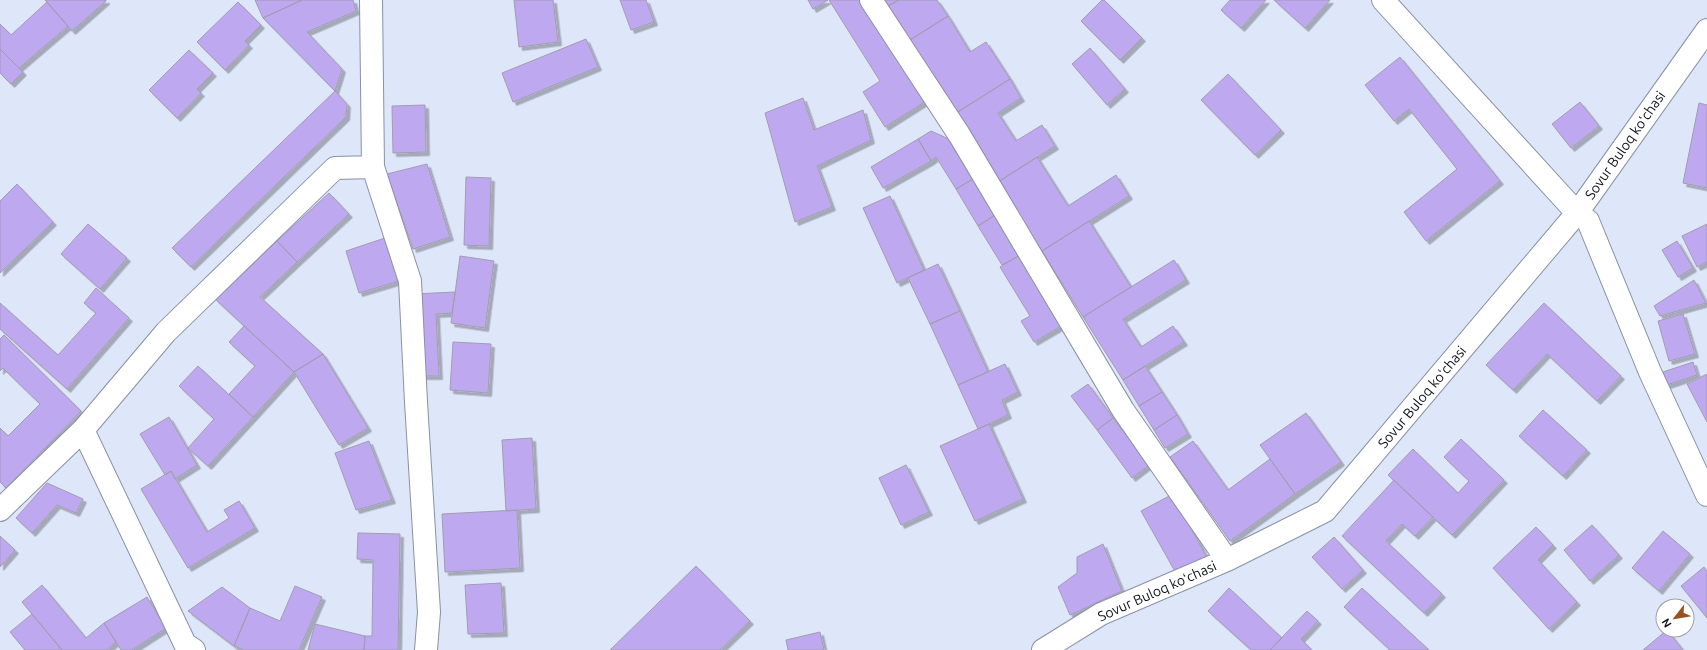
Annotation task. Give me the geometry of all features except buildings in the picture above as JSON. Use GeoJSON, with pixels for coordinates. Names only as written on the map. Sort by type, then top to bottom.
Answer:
{"type":"FeatureCollection","features":[{"type":"Feature","properties":{"kind":"street"},"geometry":{"type":"LineString","coordinates":[[371,0],[374,166],[410,281],[416,410],[429,612],[426,650]]}},
{"type":"Feature","properties":{"kind":"street"},"geometry":{"type":"LineString","coordinates":[[871,0],[960,136],[1123,410],[1227,560]]}},
{"type":"Feature","properties":{"kind":"street"},"geometry":{"type":"LineString","coordinates":[[1383,0],[1577,213],[1588,221],[1650,372],[1707,496]]}},
{"type":"Feature","properties":{"kind":"street","name":"Sovur Buloq koʻchasi"},"geometry":{"type":"LineString","coordinates":[[1043,650],[1101,614],[1227,560],[1325,511],[1577,213],[1707,30]]}},
{"type":"Feature","properties":{"kind":"street"},"geometry":{"type":"LineString","coordinates":[[0,510],[83,430],[166,332],[335,168],[374,166]]}},
{"type":"Feature","properties":{"kind":"street"},"geometry":{"type":"LineString","coordinates":[[83,430],[185,644],[194,650]]}}]}
